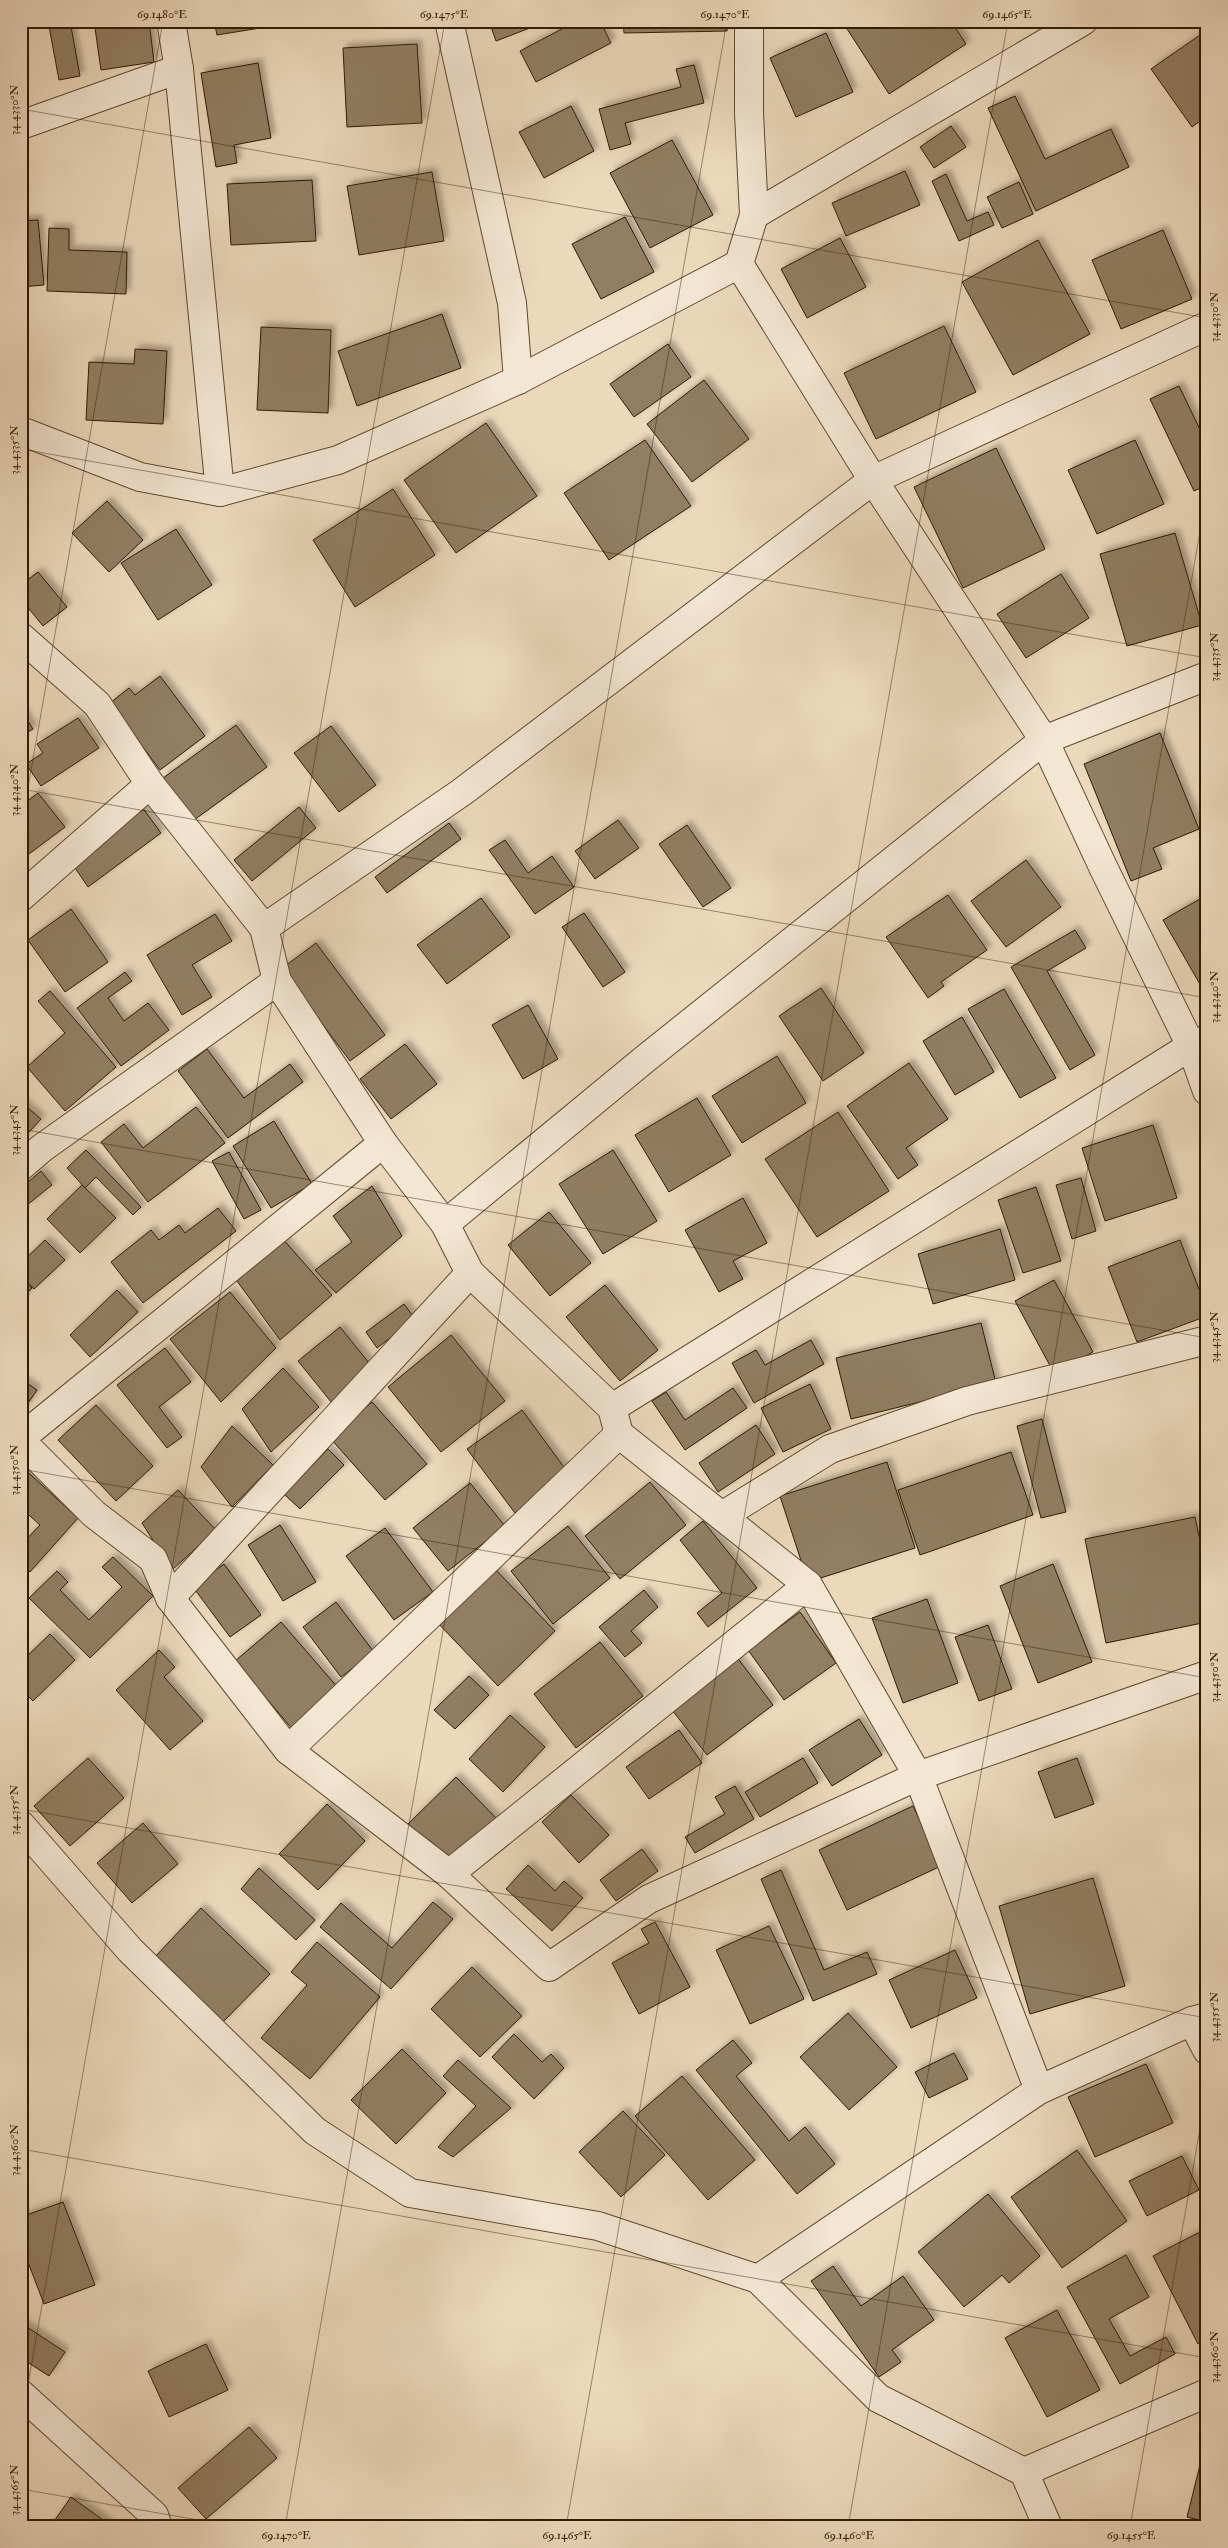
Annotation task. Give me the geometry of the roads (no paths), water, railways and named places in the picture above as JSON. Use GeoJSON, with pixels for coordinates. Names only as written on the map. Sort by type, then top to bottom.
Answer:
{"type":"FeatureCollection","features":[{"type":"Feature","properties":{"kind":"street"},"geometry":{"type":"LineString","coordinates":[[171,21],[178,69],[220,492]]}},
{"type":"Feature","properties":{"kind":"street"},"geometry":{"type":"LineString","coordinates":[[449,21],[512,303],[518,380]]}},
{"type":"Feature","properties":{"kind":"street"},"geometry":{"type":"LineString","coordinates":[[21,431],[140,477],[220,492],[338,460],[518,380],[739,264],[754,215],[749,113],[749,21]]}},
{"type":"Feature","properties":{"kind":"street"},"geometry":{"type":"LineString","coordinates":[[754,215],[1082,21]]}},
{"type":"Feature","properties":{"kind":"street"},"geometry":{"type":"LineString","coordinates":[[21,125],[178,69]]}},
{"type":"Feature","properties":{"kind":"street"},"geometry":{"type":"LineString","coordinates":[[739,264],[873,480],[1044,740],[1104,869],[1199,1043],[1207,1091]]}},
{"type":"Feature","properties":{"kind":"street"},"geometry":{"type":"LineString","coordinates":[[264,928],[462,792],[873,480],[1207,326]]}},
{"type":"Feature","properties":{"kind":"street"},"geometry":{"type":"LineString","coordinates":[[21,637],[97,704],[150,784],[264,928],[277,981],[383,1143],[445,1224],[470,1273],[612,1408],[619,1434],[808,1585],[918,1776],[1039,2090]]}},
{"type":"Feature","properties":{"kind":"street"},"geometry":{"type":"LineString","coordinates":[[445,1224],[652,1053],[1044,740],[1207,676]]}},
{"type":"Feature","properties":{"kind":"street"},"geometry":{"type":"LineString","coordinates":[[21,897],[150,784]]}},
{"type":"Feature","properties":{"kind":"street"},"geometry":{"type":"LineString","coordinates":[[21,1166],[50,1142],[277,981]]}},
{"type":"Feature","properties":{"kind":"street"},"geometry":{"type":"LineString","coordinates":[[612,1408],[1199,1043]]}},
{"type":"Feature","properties":{"kind":"street"},"geometry":{"type":"LineString","coordinates":[[383,1143],[21,1440],[94,1514],[153,1559],[170,1598],[288,1750],[449,1874],[549,1967],[650,1899],[918,1776],[1207,1675]]}},
{"type":"Feature","properties":{"kind":"street"},"geometry":{"type":"LineString","coordinates":[[170,1598],[470,1273]]}},
{"type":"Feature","properties":{"kind":"street"},"geometry":{"type":"LineString","coordinates":[[722,1516],[830,1449],[966,1401],[1207,1340]]}},
{"type":"Feature","properties":{"kind":"street"},"geometry":{"type":"LineString","coordinates":[[288,1750],[619,1434]]}},
{"type":"Feature","properties":{"kind":"street"},"geometry":{"type":"LineString","coordinates":[[449,1874],[808,1585]]}},
{"type":"Feature","properties":{"kind":"street"},"geometry":{"type":"LineString","coordinates":[[21,1825],[130,1950],[314,2131],[410,2193],[598,2226],[758,2278],[878,2398],[1024,2472],[1048,2527]]}},
{"type":"Feature","properties":{"kind":"street"},"geometry":{"type":"LineString","coordinates":[[758,2278],[1039,2090],[1199,2019],[1207,2050]]}},
{"type":"Feature","properties":{"kind":"street"},"geometry":{"type":"LineString","coordinates":[[1024,2472],[1207,2393]]}},
{"type":"Feature","properties":{"kind":"street"},"geometry":{"type":"LineString","coordinates":[[21,2394],[154,2516],[158,2527]]}}]}
